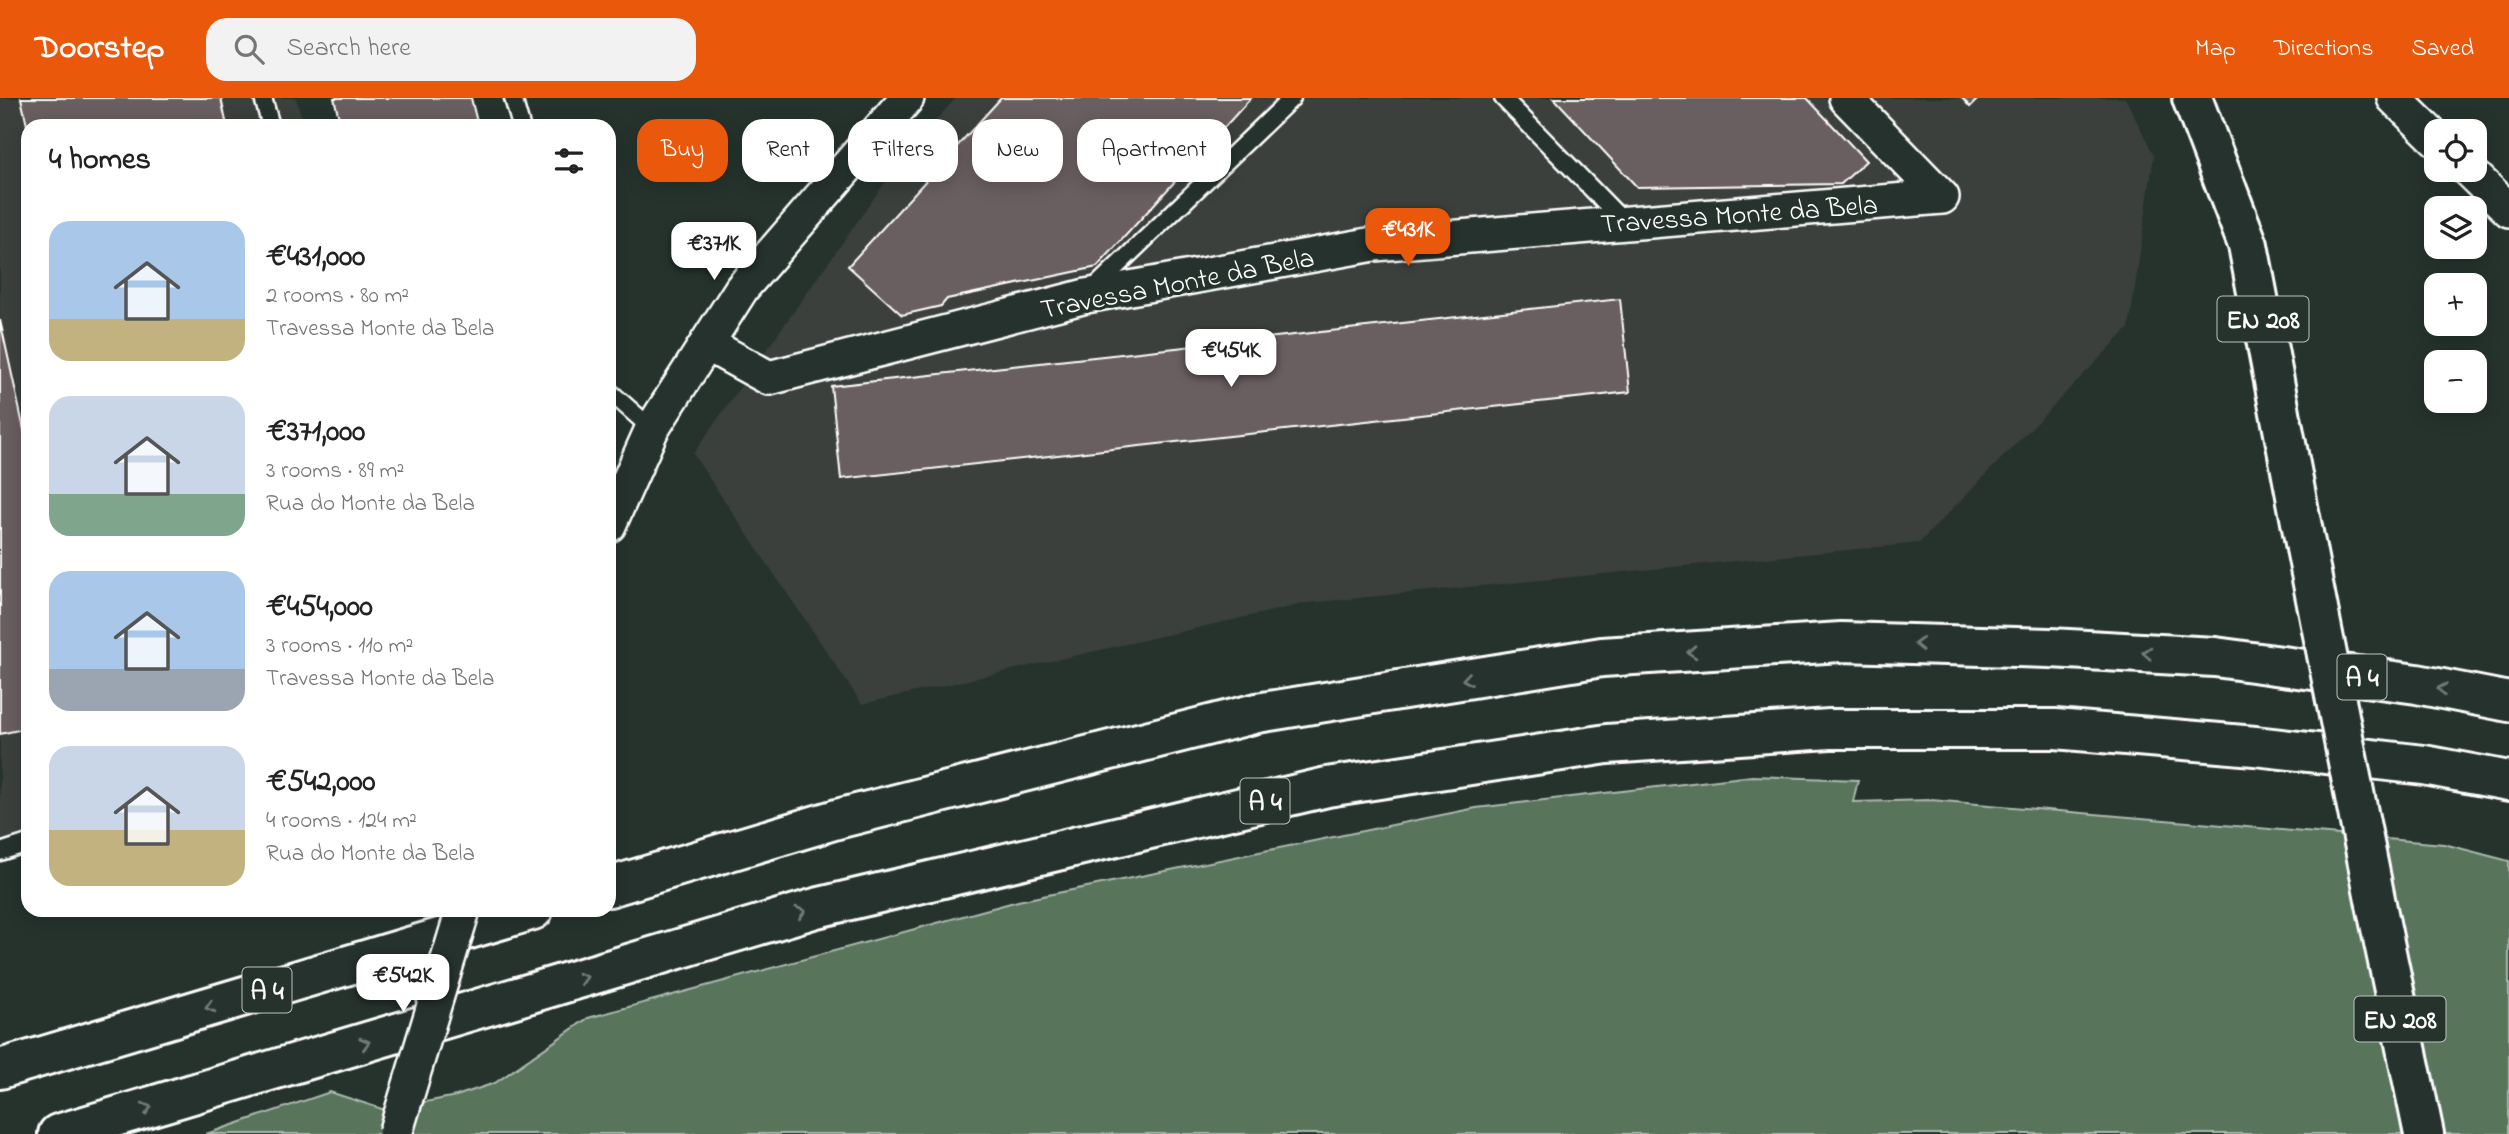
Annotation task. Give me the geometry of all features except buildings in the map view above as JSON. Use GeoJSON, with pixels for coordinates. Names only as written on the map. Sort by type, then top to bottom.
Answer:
{"type":"FeatureCollection","features":[{"type":"Feature","properties":{"kind":"main road","name":"EN 208"},"geometry":{"type":"LineString","coordinates":[[2192,98],[2248,245],[2376,904],[2424,1134]]}},
{"type":"Feature","properties":{"kind":"main road","name":"A 4"},"geometry":{"type":"LineString","coordinates":[[616,885],[837,819],[1257,713],[1602,657],[1841,642],[2050,648],[2215,657],[2417,684],[2509,702]]}},
{"type":"Feature","properties":{"kind":"main road","name":"A 4"},"geometry":{"type":"LineString","coordinates":[[58,1134],[816,908],[1327,787],[1607,744],[1830,729],[2055,729],[2411,764],[2509,781]]}},
{"type":"Feature","properties":{"kind":"main road","name":"A 4"},"geometry":{"type":"LineString","coordinates":[[0,1069],[510,917]]}},
{"type":"Feature","properties":{"kind":"street"},"geometry":{"type":"LineString","coordinates":[[616,509],[652,429],[709,345],[742,288],[907,98]]}},
{"type":"Feature","properties":{"kind":"street","name":"Travessa Monte da Bela"},"geometry":{"type":"LineString","coordinates":[[709,345],[769,378],[1086,296],[1374,244],[1623,221],[1942,197],[1846,98]]}},
{"type":"Feature","properties":{"kind":"street"},"geometry":{"type":"LineString","coordinates":[[2394,98],[2424,127]]}},
{"type":"Feature","properties":{"kind":"street"},"geometry":{"type":"LineString","coordinates":[[2480,182],[2509,210]]}},
{"type":"Feature","properties":{"kind":"street"},"geometry":{"type":"LineString","coordinates":[[396,1134],[461,917]]}},
{"type":"Feature","properties":{"kind":"lane"},"geometry":{"type":"LineString","coordinates":[[263,98],[269,119]]}},
{"type":"Feature","properties":{"kind":"lane"},"geometry":{"type":"LineString","coordinates":[[513,98],[519,119]]}},
{"type":"Feature","properties":{"kind":"lane"},"geometry":{"type":"LineString","coordinates":[[1086,296],[1292,98]]}},
{"type":"Feature","properties":{"kind":"lane"},"geometry":{"type":"LineString","coordinates":[[1503,98],[1623,221]]}},
{"type":"Feature","properties":{"kind":"lane"},"geometry":{"type":"LineString","coordinates":[[616,397],[652,429]]}},
{"type":"Feature","properties":{"kind":"lane"},"geometry":{"type":"LineString","coordinates":[[0,852],[21,845]]}},
{"type":"Feature","properties":{"kind":"shaded area"},"geometry":{"type":"Polygon","coordinates":[[[0,98],[296,98],[302,119],[21,119],[21,856],[0,861],[0,98]]]}},
{"type":"Feature","properties":{"kind":"shaded area"},"geometry":{"type":"Polygon","coordinates":[[[956,98],[2125,98],[2154,155],[2129,328],[1919,543],[1307,603],[862,704],[693,454],[885,182],[958,182],[958,119],[937,119],[956,98]]]}},
{"type":"Feature","properties":{"kind":"green space"},"geometry":{"type":"Polygon","coordinates":[[[1752,776],[1858,780],[1853,802],[1931,800],[2444,844],[2509,861],[2509,1134],[206,1134],[330,1092],[385,1110],[456,1096],[495,1083],[588,1018],[1018,901],[1476,808],[1752,776]]]}}]}
